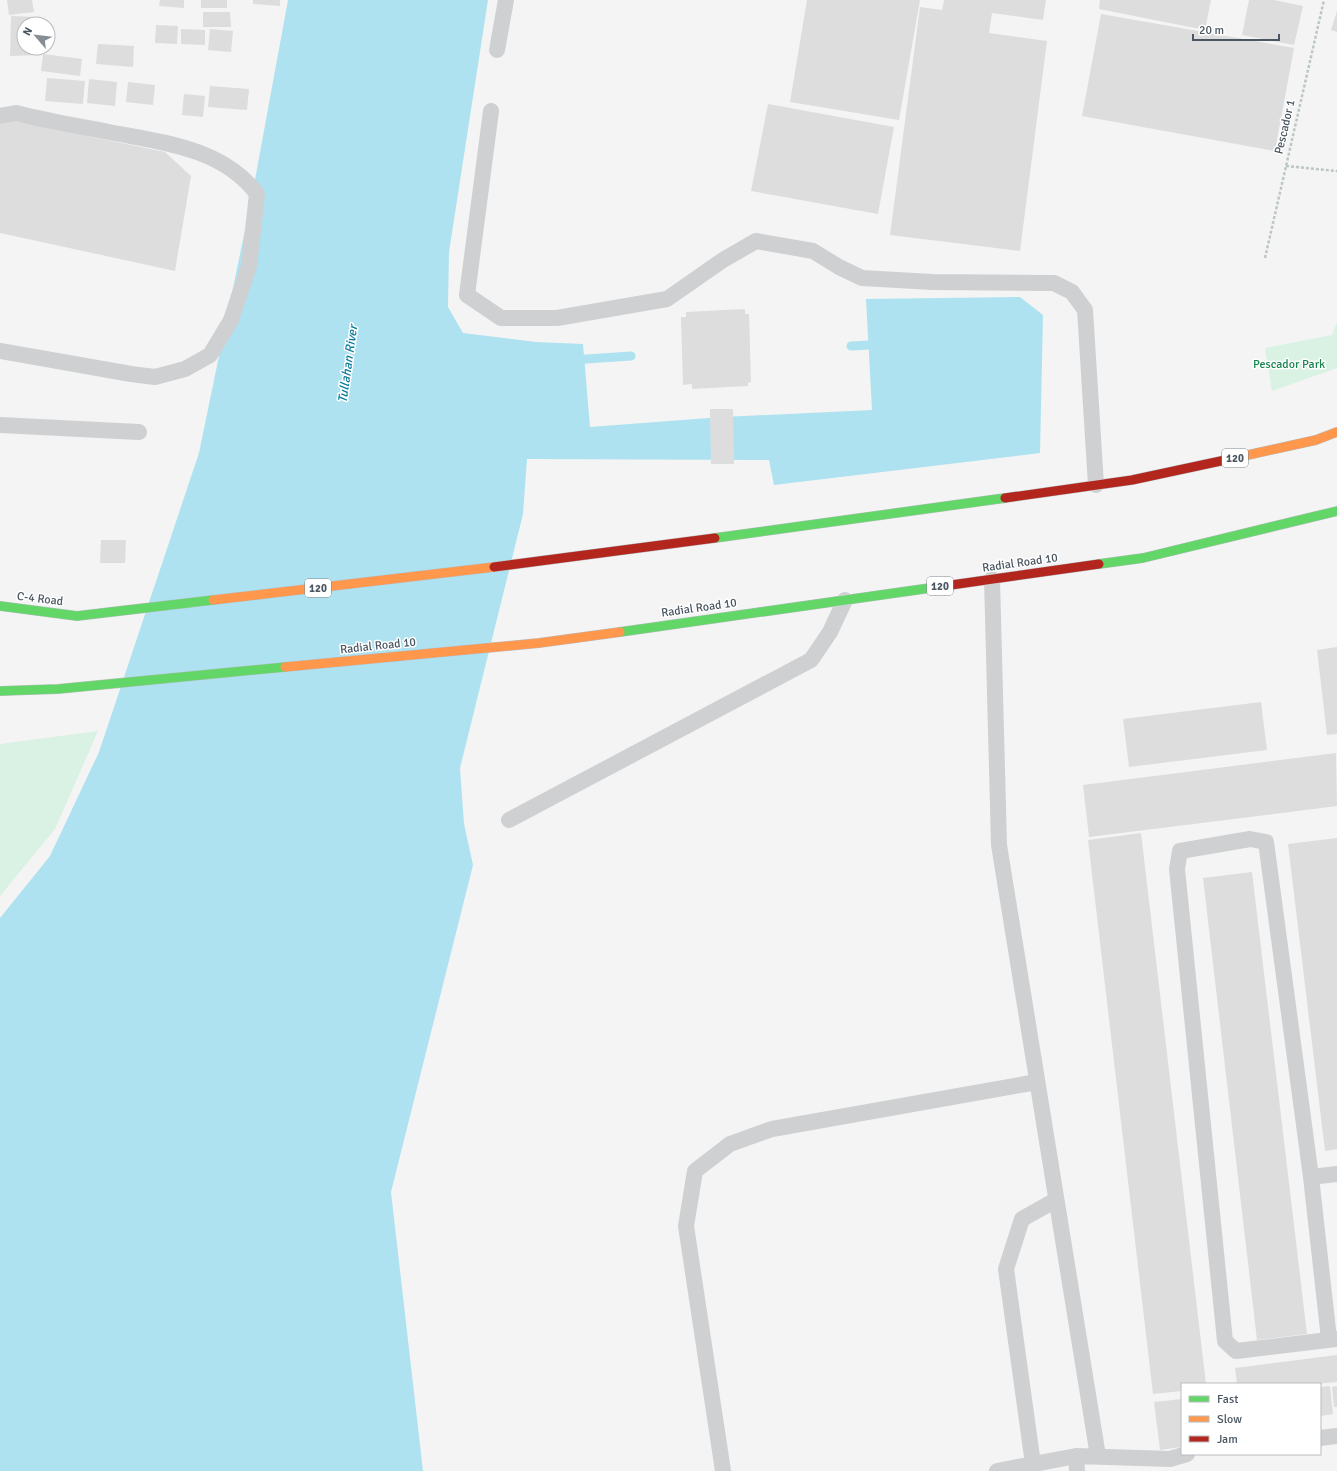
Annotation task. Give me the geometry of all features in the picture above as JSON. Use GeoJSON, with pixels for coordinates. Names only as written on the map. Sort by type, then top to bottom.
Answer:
{"type":"FeatureCollection","features":[{"type":"Feature","properties":{"kind":"highway","name":"120"},"geometry":{"type":"LineString","coordinates":[[1096,485],[1132,480],[1316,440],[1337,432]]}},
{"type":"Feature","properties":{"kind":"highway","name":"C-4 Road"},"geometry":{"type":"LineString","coordinates":[[0,606],[77,616],[559,560],[1096,485]]}},
{"type":"Feature","properties":{"kind":"highway","name":"Radial Road 10"},"geometry":{"type":"LineString","coordinates":[[0,691],[58,689],[539,643],[1143,558],[1337,511]]}},
{"type":"Feature","properties":{"kind":"lane"},"geometry":{"type":"LineString","coordinates":[[497,50],[506,0]]}},
{"type":"Feature","properties":{"kind":"lane"},"geometry":{"type":"LineString","coordinates":[[491,111],[467,295],[501,318],[557,318],[667,298],[723,260],[756,241],[813,251],[839,267],[862,278],[932,282],[1054,283],[1072,292],[1085,310],[1096,485]]}},
{"type":"Feature","properties":{"kind":"lane"},"geometry":{"type":"LineString","coordinates":[[0,116],[16,113],[175,144],[206,155],[229,169],[247,180],[257,194],[249,266],[231,320],[210,355],[185,369],[155,377],[0,351]]}},
{"type":"Feature","properties":{"kind":"lane"},"geometry":{"type":"LineString","coordinates":[[0,425],[139,432]]}},
{"type":"Feature","properties":{"kind":"lane"},"geometry":{"type":"LineString","coordinates":[[992,579],[999,845],[1098,1456]]}},
{"type":"Feature","properties":{"kind":"lane"},"geometry":{"type":"LineString","coordinates":[[509,820],[811,660],[830,632],[845,600]]}},
{"type":"Feature","properties":{"kind":"lane"},"geometry":{"type":"LineString","coordinates":[[1250,839],[1266,842],[1333,1339],[1236,1351],[1225,1341],[1177,869],[1180,851],[1250,839]]}},
{"type":"Feature","properties":{"kind":"lane"},"geometry":{"type":"LineString","coordinates":[[722,1471],[686,1226],[695,1170],[730,1144],[772,1129],[1037,1082]]}},
{"type":"Feature","properties":{"kind":"lane"},"geometry":{"type":"LineString","coordinates":[[1311,1178],[1337,1174]]}},
{"type":"Feature","properties":{"kind":"lane"},"geometry":{"type":"LineString","coordinates":[[1033,1464],[1006,1269],[1022,1219],[1056,1200]]}},
{"type":"Feature","properties":{"kind":"lane"},"geometry":{"type":"LineString","coordinates":[[1321,1438],[1337,1436]]}},
{"type":"Feature","properties":{"kind":"lane"},"geometry":{"type":"LineString","coordinates":[[997,1471],[1033,1464],[1077,1463],[1098,1456],[1126,1464],[1170,1459],[1184,1455]]}},
{"type":"Feature","properties":{"kind":"path","name":"Pescador 1"},"geometry":{"type":"LineString","coordinates":[[1265,258],[1324,0]]}},
{"type":"Feature","properties":{"kind":"path"},"geometry":{"type":"LineString","coordinates":[[1286,166],[1337,171]]}},
{"type":"Feature","properties":{"kind":"green space","name":"Pescador Park"},"geometry":{"type":"Polygon","coordinates":[[[1337,322],[1337,368],[1272,391],[1265,348],[1332,335],[1337,322]]]}},
{"type":"Feature","properties":{"kind":"green space"},"geometry":{"type":"Polygon","coordinates":[[[98,731],[55,829],[0,896],[0,744],[98,731]]]}},
{"type":"Feature","properties":{"kind":"water","name":"Tullahan River"},"geometry":{"type":"Polygon","coordinates":[[[288,0],[488,0],[449,252],[448,307],[463,333],[536,342],[583,344],[590,427],[722,417],[872,410],[866,299],[1020,297],[1043,315],[1040,453],[774,485],[769,460],[527,459],[523,514],[460,768],[464,824],[473,865],[391,1192],[423,1471],[0,1471],[0,918],[50,856],[99,752],[199,453],[252,196],[288,0]]]}},
{"type":"Feature","properties":{"kind":"building"},"geometry":{"type":"Polygon","coordinates":[[[7,0],[32,0],[34,12],[9,15],[7,0]]]}},
{"type":"Feature","properties":{"kind":"building"},"geometry":{"type":"Polygon","coordinates":[[[160,0],[184,0],[184,8],[159,6],[160,0]]]}},
{"type":"Feature","properties":{"kind":"building"},"geometry":{"type":"Polygon","coordinates":[[[201,0],[227,0],[227,8],[201,8],[201,0]]]}},
{"type":"Feature","properties":{"kind":"building"},"geometry":{"type":"Polygon","coordinates":[[[253,0],[280,0],[280,6],[253,4],[253,0]]]}},
{"type":"Feature","properties":{"kind":"building"},"geometry":{"type":"Polygon","coordinates":[[[807,0],[920,0],[899,120],[790,102],[807,0]]]}},
{"type":"Feature","properties":{"kind":"building"},"geometry":{"type":"Polygon","coordinates":[[[944,0],[1046,0],[1043,20],[992,13],[989,33],[1047,41],[1020,251],[890,235],[920,7],[942,10],[944,0]]]}},
{"type":"Feature","properties":{"kind":"building"},"geometry":{"type":"Polygon","coordinates":[[[1100,0],[1211,0],[1205,30],[1099,9],[1100,0]]]}},
{"type":"Feature","properties":{"kind":"building"},"geometry":{"type":"Polygon","coordinates":[[[1249,0],[1274,0],[1303,6],[1294,45],[1242,35],[1249,0]]]}},
{"type":"Feature","properties":{"kind":"building"},"geometry":{"type":"Polygon","coordinates":[[[1337,11],[1337,32],[1331,30],[1337,11]]]}},
{"type":"Feature","properties":{"kind":"building"},"geometry":{"type":"Polygon","coordinates":[[[203,12],[230,12],[231,27],[203,27],[203,12]]]}},
{"type":"Feature","properties":{"kind":"building"},"geometry":{"type":"Polygon","coordinates":[[[1101,14],[1294,48],[1275,151],[1082,116],[1101,14]]]}},
{"type":"Feature","properties":{"kind":"building"},"geometry":{"type":"Polygon","coordinates":[[[11,16],[16,16],[16,56],[10,56],[11,16]]]}},
{"type":"Feature","properties":{"kind":"building"},"geometry":{"type":"Polygon","coordinates":[[[156,25],[178,26],[177,44],[155,43],[156,25]]]}},
{"type":"Feature","properties":{"kind":"building"},"geometry":{"type":"Polygon","coordinates":[[[181,29],[205,30],[205,45],[181,44],[181,29]]]}},
{"type":"Feature","properties":{"kind":"building"},"geometry":{"type":"Polygon","coordinates":[[[210,29],[233,31],[231,52],[208,50],[210,29]]]}},
{"type":"Feature","properties":{"kind":"building"},"geometry":{"type":"Polygon","coordinates":[[[98,44],[134,46],[133,67],[96,64],[98,44]]]}},
{"type":"Feature","properties":{"kind":"building"},"geometry":{"type":"Polygon","coordinates":[[[43,56],[56,56],[82,59],[80,76],[41,71],[43,56]]]}},
{"type":"Feature","properties":{"kind":"building"},"geometry":{"type":"Polygon","coordinates":[[[47,78],[85,81],[83,104],[45,101],[47,78]]]}},
{"type":"Feature","properties":{"kind":"building"},"geometry":{"type":"Polygon","coordinates":[[[89,79],[117,82],[115,106],[87,103],[89,79]]]}},
{"type":"Feature","properties":{"kind":"building"},"geometry":{"type":"Polygon","coordinates":[[[128,82],[155,85],[153,105],[126,102],[128,82]]]}},
{"type":"Feature","properties":{"kind":"building"},"geometry":{"type":"Polygon","coordinates":[[[210,86],[249,89],[247,110],[208,107],[210,86]]]}},
{"type":"Feature","properties":{"kind":"building"},"geometry":{"type":"Polygon","coordinates":[[[184,94],[205,96],[203,117],[182,115],[184,94]]]}},
{"type":"Feature","properties":{"kind":"building"},"geometry":{"type":"Polygon","coordinates":[[[768,104],[894,127],[878,214],[751,191],[768,104]]]}},
{"type":"Feature","properties":{"kind":"building"},"geometry":{"type":"Polygon","coordinates":[[[0,118],[165,152],[191,176],[175,271],[0,233],[0,118]]]}},
{"type":"Feature","properties":{"kind":"building"},"geometry":{"type":"Polygon","coordinates":[[[745,309],[745,314],[749,314],[751,382],[748,383],[748,386],[692,389],[692,384],[683,385],[681,317],[686,317],[686,312],[745,309]]]}},
{"type":"Feature","properties":{"kind":"building"},"geometry":{"type":"Polygon","coordinates":[[[710,409],[733,409],[734,464],[711,464],[710,409]]]}},
{"type":"Feature","properties":{"kind":"building"},"geometry":{"type":"Polygon","coordinates":[[[101,540],[126,540],[125,563],[100,563],[101,540]]]}},
{"type":"Feature","properties":{"kind":"building"},"geometry":{"type":"Polygon","coordinates":[[[1337,647],[1337,734],[1327,735],[1317,650],[1337,647]]]}},
{"type":"Feature","properties":{"kind":"building"},"geometry":{"type":"Polygon","coordinates":[[[1261,702],[1267,750],[1129,767],[1123,719],[1261,702]]]}},
{"type":"Feature","properties":{"kind":"building"},"geometry":{"type":"Polygon","coordinates":[[[1336,753],[1337,806],[1089,837],[1083,785],[1336,753]]]}},
{"type":"Feature","properties":{"kind":"building"},"geometry":{"type":"Polygon","coordinates":[[[1141,833],[1206,1383],[1181,1383],[1181,1391],[1153,1394],[1088,840],[1141,833]]]}},
{"type":"Feature","properties":{"kind":"building"},"geometry":{"type":"Polygon","coordinates":[[[1337,838],[1337,1149],[1325,1151],[1288,844],[1337,838]]]}},
{"type":"Feature","properties":{"kind":"building"},"geometry":{"type":"Polygon","coordinates":[[[1252,872],[1307,1334],[1257,1340],[1203,878],[1252,872]]]}},
{"type":"Feature","properties":{"kind":"building"},"geometry":{"type":"Polygon","coordinates":[[[1337,1355],[1337,1382],[1321,1384],[1237,1383],[1235,1368],[1337,1355]]]}},
{"type":"Feature","properties":{"kind":"building"},"geometry":{"type":"Polygon","coordinates":[[[1330,1386],[1333,1414],[1321,1416],[1321,1387],[1330,1386]]]}},
{"type":"Feature","properties":{"kind":"building"},"geometry":{"type":"Polygon","coordinates":[[[1337,1386],[1337,1407],[1334,1407],[1332,1387],[1337,1386]]]}},
{"type":"Feature","properties":{"kind":"building"},"geometry":{"type":"Polygon","coordinates":[[[1181,1399],[1181,1447],[1160,1450],[1154,1402],[1181,1399]]]}},
{"type":"Feature","properties":{"kind":"waterway"},"geometry":{"type":"LineString","coordinates":[[851,346],[869,345]]}},
{"type":"Feature","properties":{"kind":"waterway"},"geometry":{"type":"LineString","coordinates":[[572,360],[631,356]]}},
{"type":"Feature","properties":{"kind":"traffic: fast"},"geometry":{"type":"LineString","coordinates":[[715,538],[1005,498]]}},
{"type":"Feature","properties":{"kind":"traffic: fast"},"geometry":{"type":"LineString","coordinates":[[1099,564],[1143,558],[1337,511]]}},
{"type":"Feature","properties":{"kind":"traffic: fast"},"geometry":{"type":"LineString","coordinates":[[620,632],[937,587]]}},
{"type":"Feature","properties":{"kind":"traffic: fast"},"geometry":{"type":"LineString","coordinates":[[0,606],[77,616],[213,600]]}},
{"type":"Feature","properties":{"kind":"traffic: fast"},"geometry":{"type":"LineString","coordinates":[[0,691],[58,689],[285,667]]}},
{"type":"Feature","properties":{"kind":"traffic: slow"},"geometry":{"type":"LineString","coordinates":[[1230,459],[1316,440],[1337,432]]}},
{"type":"Feature","properties":{"kind":"traffic: slow"},"geometry":{"type":"LineString","coordinates":[[213,600],[494,567]]}},
{"type":"Feature","properties":{"kind":"traffic: slow"},"geometry":{"type":"LineString","coordinates":[[285,667],[539,643],[620,632]]}},
{"type":"Feature","properties":{"kind":"traffic: jam"},"geometry":{"type":"LineString","coordinates":[[1005,498],[1132,480],[1230,459]]}},
{"type":"Feature","properties":{"kind":"traffic: jam"},"geometry":{"type":"LineString","coordinates":[[494,567],[715,538]]}},
{"type":"Feature","properties":{"kind":"traffic: jam"},"geometry":{"type":"LineString","coordinates":[[937,587],[1099,564]]}}]}
